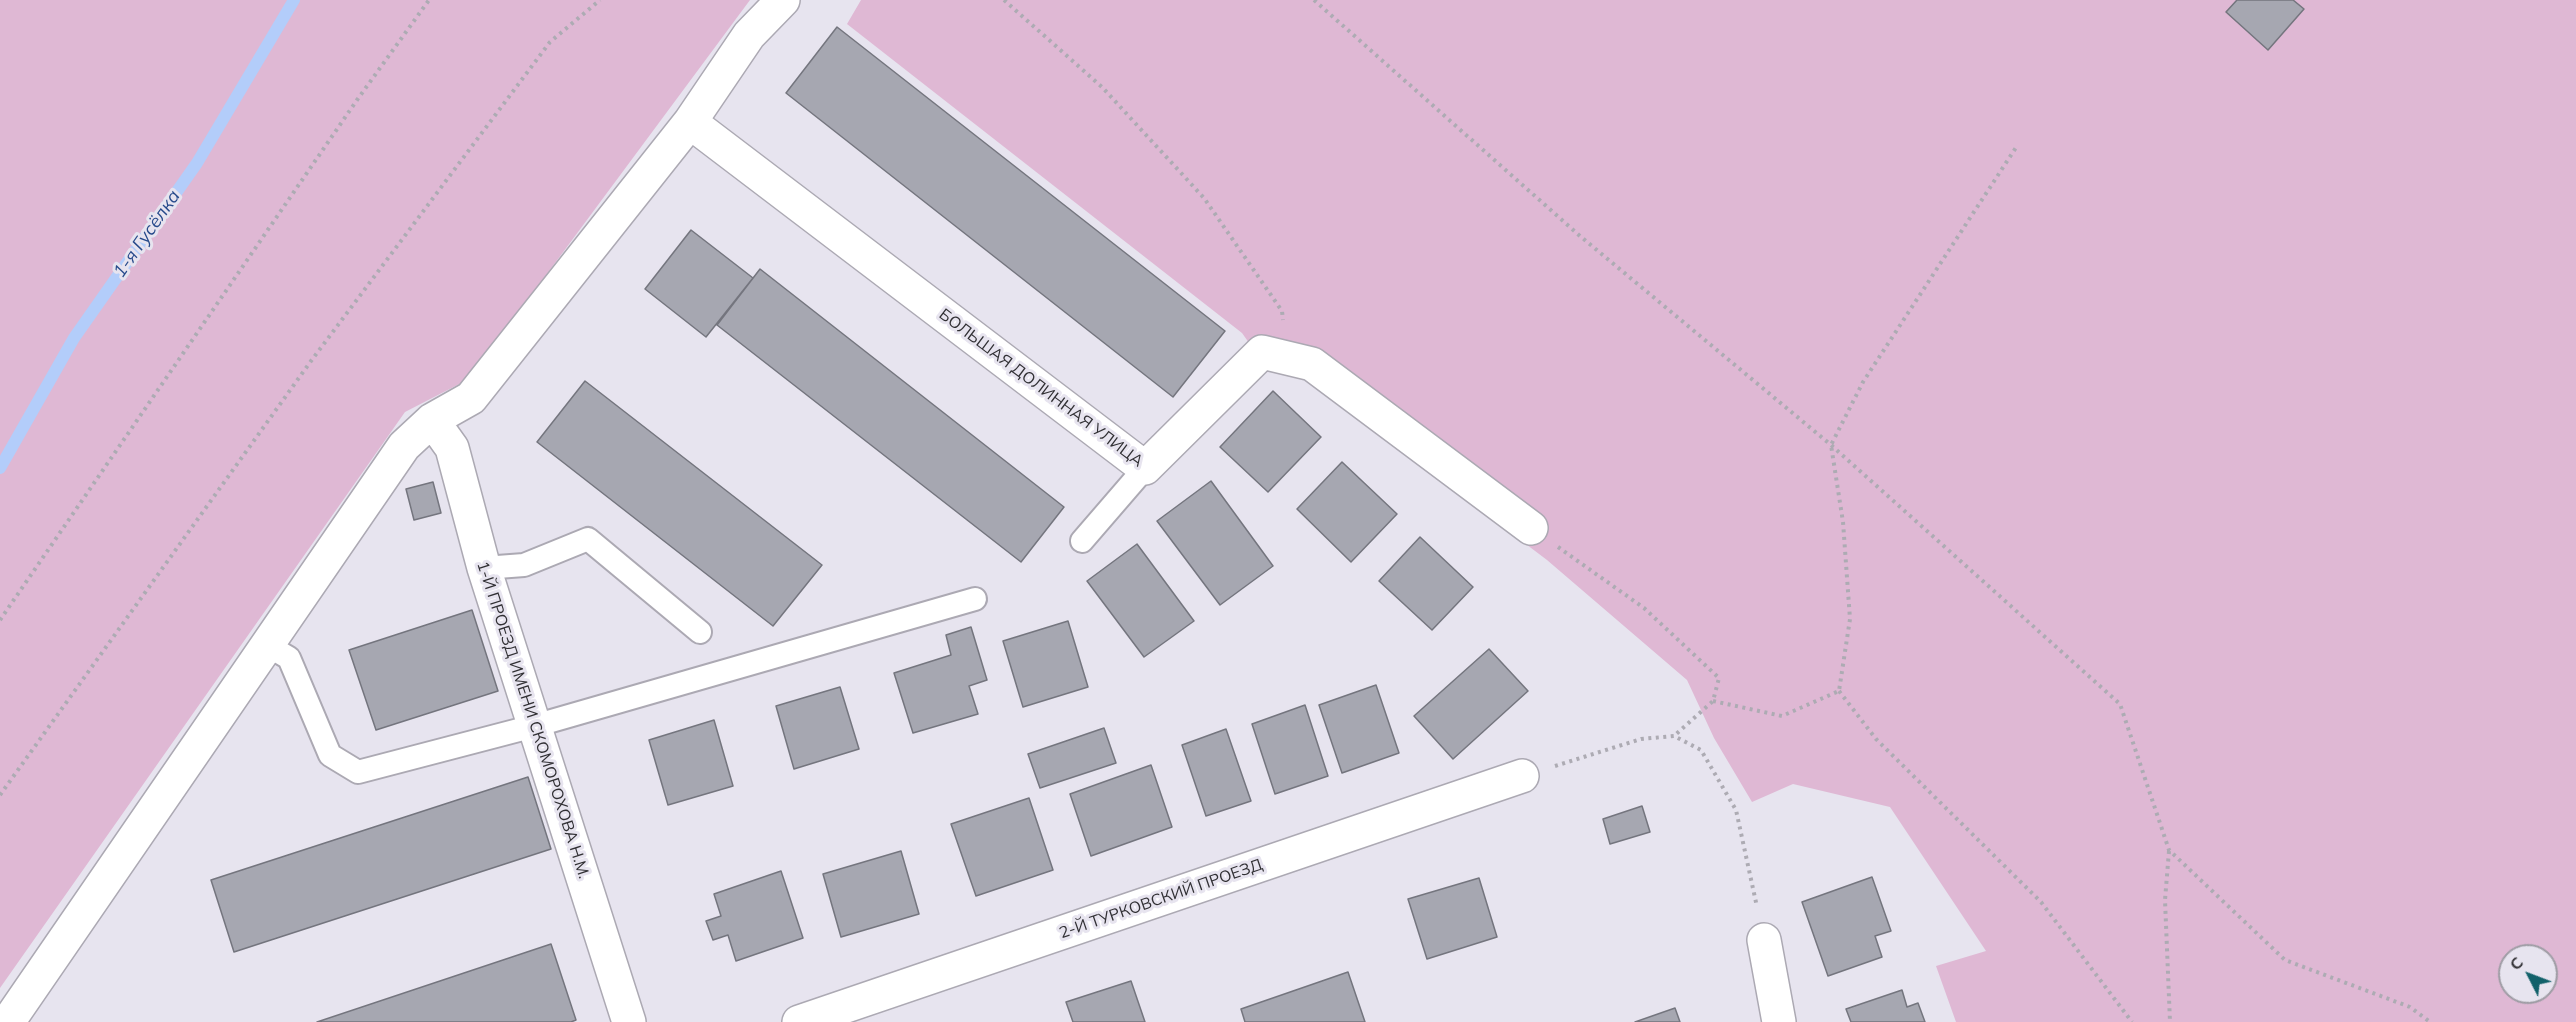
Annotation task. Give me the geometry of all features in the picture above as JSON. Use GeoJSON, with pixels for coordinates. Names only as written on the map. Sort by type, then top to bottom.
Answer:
{"type":"FeatureCollection","features":[{"type":"Feature","properties":{"kind":"street"},"geometry":{"type":"LineString","coordinates":[[8,1022],[404,446],[432,420],[471,398],[690,122],[749,35],[783,0]]}},
{"type":"Feature","properties":{"kind":"street","name":"БОЛЬШАЯ ДОЛИННАЯ УЛИЦА"},"geometry":{"type":"LineString","coordinates":[[690,122],[1145,468],[1262,352],[1312,364],[1531,528]]}},
{"type":"Feature","properties":{"kind":"street","name":"1-Й ПРОЕЗД ИМЕНИ СКОМОРОХОВА Н.М."},"geometry":{"type":"LineString","coordinates":[[432,420],[452,447],[484,568],[629,1022]]}},
{"type":"Feature","properties":{"kind":"street","name":"2-Й ТУРКОВСКИЙ ПРОЕЗД"},"geometry":{"type":"LineString","coordinates":[[799,1022],[1522,776]]}},
{"type":"Feature","properties":{"kind":"street"},"geometry":{"type":"LineString","coordinates":[[1764,940],[1779,1022]]}},
{"type":"Feature","properties":{"kind":"lane"},"geometry":{"type":"LineString","coordinates":[[1082,541],[1145,468]]}},
{"type":"Feature","properties":{"kind":"lane"},"geometry":{"type":"LineString","coordinates":[[484,568],[524,565],[588,539],[700,632]]}},
{"type":"Feature","properties":{"kind":"lane"},"geometry":{"type":"LineString","coordinates":[[267,645],[288,658],[330,755],[358,772],[534,726],[975,599]]}},
{"type":"Feature","properties":{"kind":"path"},"geometry":{"type":"LineString","coordinates":[[0,620],[357,100],[429,0]]}},
{"type":"Feature","properties":{"kind":"path"},"geometry":{"type":"LineString","coordinates":[[0,795],[311,361],[550,42],[600,0]]}},
{"type":"Feature","properties":{"kind":"path"},"geometry":{"type":"LineString","coordinates":[[1004,0],[1102,87],[1204,198],[1282,311],[1288,358]]}},
{"type":"Feature","properties":{"kind":"path"},"geometry":{"type":"LineString","coordinates":[[1314,0],[1580,236],[1831,445],[2120,704],[2169,850],[2165,900],[2170,1022]]}},
{"type":"Feature","properties":{"kind":"path"},"geometry":{"type":"LineString","coordinates":[[2017,146],[1863,382],[1831,445],[1843,522],[1850,619],[1839,691],[1876,740],[2041,902],[2132,1022]]}},
{"type":"Feature","properties":{"kind":"path"},"geometry":{"type":"LineString","coordinates":[[1531,528],[1644,608],[1719,678],[1713,701],[1674,736]]}},
{"type":"Feature","properties":{"kind":"path"},"geometry":{"type":"LineString","coordinates":[[1713,701],[1782,716],[1839,691]]}},
{"type":"Feature","properties":{"kind":"path"},"geometry":{"type":"LineString","coordinates":[[1522,776],[1641,739],[1674,736],[1701,750],[1736,810],[1764,940]]}},
{"type":"Feature","properties":{"kind":"path"},"geometry":{"type":"LineString","coordinates":[[2169,850],[2285,960],[2410,1007],[2430,1022]]}},
{"type":"Feature","properties":{"kind":"shaded area"},"geometry":{"type":"Polygon","coordinates":[[[0,0],[750,0],[469,379],[405,412],[0,988],[0,0]]]}},
{"type":"Feature","properties":{"kind":"shaded area"},"geometry":{"type":"Polygon","coordinates":[[[861,0],[2576,0],[2576,1022],[1956,1022],[1936,966],[1986,951],[1890,807],[1793,784],[1752,802],[1714,738],[1687,680],[1547,560],[1310,381],[1269,371],[1242,333],[847,24],[861,0]]]}},
{"type":"Feature","properties":{"kind":"building"},"geometry":{"type":"Polygon","coordinates":[[[2237,0],[2293,0],[2304,9],[2268,50],[2226,12],[2237,0]]]}},
{"type":"Feature","properties":{"kind":"building"},"geometry":{"type":"Polygon","coordinates":[[[837,27],[1225,331],[1173,397],[786,93],[837,27]]]}},
{"type":"Feature","properties":{"kind":"building"},"geometry":{"type":"Polygon","coordinates":[[[691,230],[753,278],[706,337],[645,289],[691,230]]]}},
{"type":"Feature","properties":{"kind":"building"},"geometry":{"type":"Polygon","coordinates":[[[760,269],[1064,507],[1021,562],[717,325],[760,269]]]}},
{"type":"Feature","properties":{"kind":"building"},"geometry":{"type":"Polygon","coordinates":[[[585,381],[822,565],[773,626],[537,442],[585,381]]]}},
{"type":"Feature","properties":{"kind":"building"},"geometry":{"type":"Polygon","coordinates":[[[1273,391],[1321,437],[1268,492],[1220,447],[1273,391]]]}},
{"type":"Feature","properties":{"kind":"building"},"geometry":{"type":"Polygon","coordinates":[[[1342,462],[1397,514],[1351,562],[1297,509],[1342,462]]]}},
{"type":"Feature","properties":{"kind":"building"},"geometry":{"type":"Polygon","coordinates":[[[1211,481],[1273,566],[1220,605],[1157,521],[1211,481]]]}},
{"type":"Feature","properties":{"kind":"building"},"geometry":{"type":"Polygon","coordinates":[[[433,482],[441,513],[414,520],[406,489],[433,482]]]}},
{"type":"Feature","properties":{"kind":"building"},"geometry":{"type":"Polygon","coordinates":[[[1420,537],[1473,587],[1432,630],[1379,581],[1420,537]]]}},
{"type":"Feature","properties":{"kind":"building"},"geometry":{"type":"Polygon","coordinates":[[[1137,544],[1194,621],[1144,657],[1087,581],[1137,544]]]}},
{"type":"Feature","properties":{"kind":"building"},"geometry":{"type":"Polygon","coordinates":[[[472,610],[498,691],[376,730],[349,650],[472,610]]]}},
{"type":"Feature","properties":{"kind":"building"},"geometry":{"type":"Polygon","coordinates":[[[1068,621],[1088,687],[1023,707],[1003,641],[1068,621]]]}},
{"type":"Feature","properties":{"kind":"building"},"geometry":{"type":"Polygon","coordinates":[[[971,627],[987,680],[969,686],[978,714],[913,733],[894,673],[951,655],[946,635],[971,627]]]}},
{"type":"Feature","properties":{"kind":"building"},"geometry":{"type":"Polygon","coordinates":[[[1489,649],[1528,691],[1453,759],[1414,716],[1489,649]]]}},
{"type":"Feature","properties":{"kind":"building"},"geometry":{"type":"Polygon","coordinates":[[[1376,685],[1399,753],[1342,773],[1319,705],[1376,685]]]}},
{"type":"Feature","properties":{"kind":"building"},"geometry":{"type":"Polygon","coordinates":[[[840,687],[859,749],[794,769],[776,706],[840,687]]]}},
{"type":"Feature","properties":{"kind":"building"},"geometry":{"type":"Polygon","coordinates":[[[1305,705],[1328,776],[1275,794],[1252,724],[1305,705]]]}},
{"type":"Feature","properties":{"kind":"building"},"geometry":{"type":"Polygon","coordinates":[[[714,720],[733,786],[668,805],[649,740],[714,720]]]}},
{"type":"Feature","properties":{"kind":"building"},"geometry":{"type":"Polygon","coordinates":[[[1104,728],[1116,763],[1040,788],[1028,754],[1104,728]]]}},
{"type":"Feature","properties":{"kind":"building"},"geometry":{"type":"Polygon","coordinates":[[[1226,729],[1251,801],[1206,816],[1182,745],[1226,729]]]}},
{"type":"Feature","properties":{"kind":"building"},"geometry":{"type":"Polygon","coordinates":[[[1151,765],[1172,827],[1091,856],[1070,794],[1151,765]]]}},
{"type":"Feature","properties":{"kind":"building"},"geometry":{"type":"Polygon","coordinates":[[[528,777],[551,849],[234,952],[211,880],[528,777]]]}},
{"type":"Feature","properties":{"kind":"building"},"geometry":{"type":"Polygon","coordinates":[[[1029,798],[1053,870],[976,896],[951,824],[1029,798]]]}},
{"type":"Feature","properties":{"kind":"building"},"geometry":{"type":"Polygon","coordinates":[[[1642,806],[1650,832],[1610,844],[1603,819],[1642,806]]]}},
{"type":"Feature","properties":{"kind":"building"},"geometry":{"type":"Polygon","coordinates":[[[901,851],[919,914],[841,937],[823,874],[901,851]]]}},
{"type":"Feature","properties":{"kind":"building"},"geometry":{"type":"Polygon","coordinates":[[[781,871],[803,938],[736,961],[728,935],[713,940],[706,921],[721,916],[714,894],[781,871]]]}},
{"type":"Feature","properties":{"kind":"building"},"geometry":{"type":"Polygon","coordinates":[[[1872,877],[1891,931],[1875,936],[1882,957],[1828,976],[1802,902],[1872,877]]]}},
{"type":"Feature","properties":{"kind":"building"},"geometry":{"type":"Polygon","coordinates":[[[1479,878],[1497,937],[1427,959],[1408,899],[1479,878]]]}},
{"type":"Feature","properties":{"kind":"building"},"geometry":{"type":"Polygon","coordinates":[[[551,944],[576,1020],[571,1022],[317,1022],[551,944]]]}},
{"type":"Feature","properties":{"kind":"building"},"geometry":{"type":"Polygon","coordinates":[[[1348,972],[1365,1022],[1245,1022],[1241,1009],[1348,972]]]}},
{"type":"Feature","properties":{"kind":"building"},"geometry":{"type":"Polygon","coordinates":[[[1131,981],[1145,1022],[1073,1022],[1066,1002],[1131,981]]]}},
{"type":"Feature","properties":{"kind":"building"},"geometry":{"type":"Polygon","coordinates":[[[1902,990],[1907,1007],[1918,1003],[1925,1022],[1851,1022],[1846,1009],[1902,990]]]}},
{"type":"Feature","properties":{"kind":"building"},"geometry":{"type":"Polygon","coordinates":[[[1675,1008],[1680,1022],[1635,1022],[1675,1008]]]}},
{"type":"Feature","properties":{"kind":"waterway","name":"1-я Гусёлка"},"geometry":{"type":"LineString","coordinates":[[0,468],[74,338],[197,163],[294,0]]}}]}
